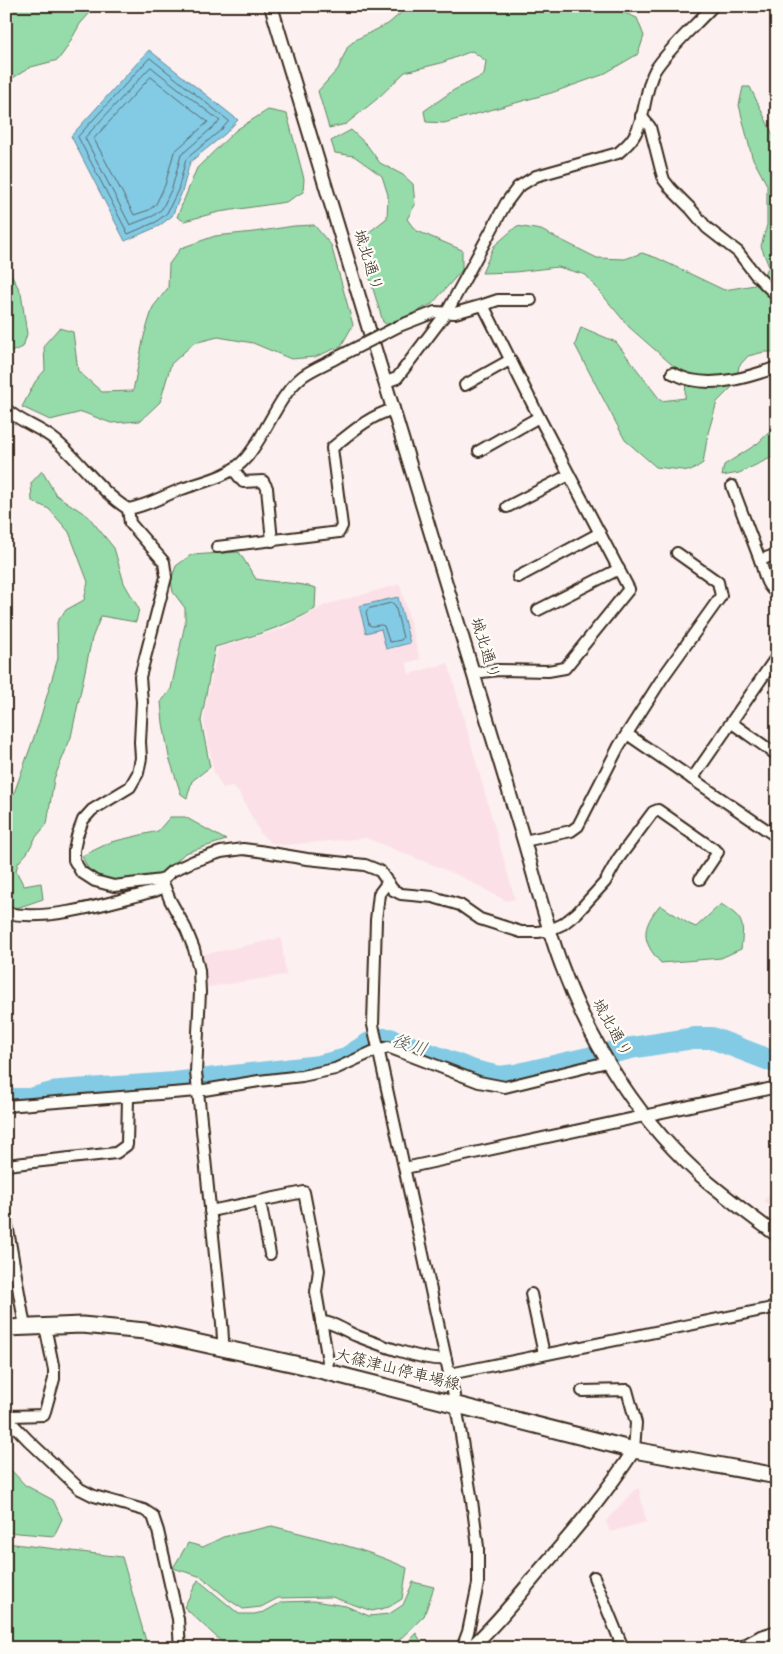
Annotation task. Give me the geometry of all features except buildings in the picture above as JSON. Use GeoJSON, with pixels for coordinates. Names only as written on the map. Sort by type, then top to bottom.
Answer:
{"type":"FeatureCollection","features":[{"type":"Feature","properties":{"kind":"main road","name":"大篠津山停車場線"},"geometry":{"type":"LineString","coordinates":[[6,1328],[82,1325],[145,1331],[326,1372],[634,1450],[777,1476]]}},
{"type":"Feature","properties":{"kind":"street","name":"城北通り"},"geometry":{"type":"LineString","coordinates":[[271,6],[561,964],[580,1010],[607,1062],[644,1115],[706,1180],[777,1235]]}},
{"type":"Feature","properties":{"kind":"street"},"geometry":{"type":"LineString","coordinates":[[386,382],[397,378],[447,312],[506,203],[518,187],[536,176],[618,153],[635,135],[654,71],[712,6]]}},
{"type":"Feature","properties":{"kind":"street"},"geometry":{"type":"LineString","coordinates":[[641,116],[650,127],[664,180],[707,228],[738,252],[755,274],[777,296]]}},
{"type":"Feature","properties":{"kind":"street"},"geometry":{"type":"LineString","coordinates":[[6,409],[23,422],[53,438],[73,455],[94,481],[117,502],[128,509],[141,507],[182,489],[218,477],[232,469],[245,459],[285,397],[303,377],[340,356],[399,326],[435,312],[455,313],[498,300],[532,300]]}},
{"type":"Feature","properties":{"kind":"street"},"geometry":{"type":"LineString","coordinates":[[474,673],[498,670],[548,671],[565,668],[629,589],[483,306]]}},
{"type":"Feature","properties":{"kind":"street"},"geometry":{"type":"LineString","coordinates":[[465,385],[510,360]]}},
{"type":"Feature","properties":{"kind":"street"},"geometry":{"type":"LineString","coordinates":[[672,373],[689,380],[709,382],[729,380],[777,367]]}},
{"type":"Feature","properties":{"kind":"street"},"geometry":{"type":"LineString","coordinates":[[217,547],[338,532],[342,526],[332,448],[366,420],[379,413],[394,409]]}},
{"type":"Feature","properties":{"kind":"street"},"geometry":{"type":"LineString","coordinates":[[479,451],[539,417]]}},
{"type":"Feature","properties":{"kind":"street"},"geometry":{"type":"LineString","coordinates":[[232,469],[243,482],[263,481],[267,488],[272,541]]}},
{"type":"Feature","properties":{"kind":"street"},"geometry":{"type":"LineString","coordinates":[[507,507],[570,475]]}},
{"type":"Feature","properties":{"kind":"street"},"geometry":{"type":"LineString","coordinates":[[732,486],[767,583],[772,591],[777,593]]}},
{"type":"Feature","properties":{"kind":"street"},"geometry":{"type":"LineString","coordinates":[[128,509],[130,523],[164,562],[166,577],[140,678],[142,702],[141,758],[138,773],[130,787],[92,810],[83,820],[77,836],[74,860],[81,872],[95,881],[114,886],[163,883]]}},
{"type":"Feature","properties":{"kind":"street"},"geometry":{"type":"LineString","coordinates":[[518,577],[600,532]]}},
{"type":"Feature","properties":{"kind":"street"},"geometry":{"type":"LineString","coordinates":[[524,841],[571,830],[578,826],[619,746],[663,677],[721,596],[718,582],[678,553]]}},
{"type":"Feature","properties":{"kind":"street"},"geometry":{"type":"LineString","coordinates":[[760,560],[777,554]]}},
{"type":"Feature","properties":{"kind":"street"},"geometry":{"type":"LineString","coordinates":[[538,610],[619,569]]}},
{"type":"Feature","properties":{"kind":"street"},"geometry":{"type":"LineString","coordinates":[[692,779],[777,656]]}},
{"type":"Feature","properties":{"kind":"street"},"geometry":{"type":"LineString","coordinates":[[732,723],[777,755]]}},
{"type":"Feature","properties":{"kind":"street"},"geometry":{"type":"LineString","coordinates":[[627,734],[777,837]]}},
{"type":"Feature","properties":{"kind":"street"},"geometry":{"type":"LineString","coordinates":[[6,913],[41,915],[82,909],[155,891],[172,871],[221,852],[243,849],[307,859],[366,864],[380,870],[393,890],[401,894],[433,897],[460,905],[480,919],[521,932],[538,932],[550,930],[563,924],[577,913],[605,882],[618,860],[653,812],[658,810],[718,852],[700,878]]}},
{"type":"Feature","properties":{"kind":"street"},"geometry":{"type":"LineString","coordinates":[[388,882],[379,894],[376,920],[373,1025],[450,1374],[478,1547],[478,1584],[468,1632],[462,1648]]}},
{"type":"Feature","properties":{"kind":"street"},"geometry":{"type":"LineString","coordinates":[[163,883],[186,929],[194,949],[199,970],[200,992],[196,1072],[222,1323],[222,1347]]}},
{"type":"Feature","properties":{"kind":"street"},"geometry":{"type":"LineString","coordinates":[[376,1043],[479,1082],[505,1087],[607,1062]]}},
{"type":"Feature","properties":{"kind":"street"},"geometry":{"type":"LineString","coordinates":[[6,1106],[128,1096],[302,1076],[335,1069],[376,1043]]}},
{"type":"Feature","properties":{"kind":"street"},"geometry":{"type":"LineString","coordinates":[[404,1168],[777,1087]]}},
{"type":"Feature","properties":{"kind":"street"},"geometry":{"type":"LineString","coordinates":[[6,1165],[116,1153],[127,1145],[128,1096]]}},
{"type":"Feature","properties":{"kind":"street"},"geometry":{"type":"LineString","coordinates":[[210,1211],[304,1192],[319,1270],[316,1292],[328,1361],[326,1372]]}},
{"type":"Feature","properties":{"kind":"street"},"geometry":{"type":"LineString","coordinates":[[260,1201],[270,1254]]}},
{"type":"Feature","properties":{"kind":"street"},"geometry":{"type":"LineString","coordinates":[[6,1219],[25,1327]]}},
{"type":"Feature","properties":{"kind":"street"},"geometry":{"type":"LineString","coordinates":[[531,1294],[544,1354]]}},
{"type":"Feature","properties":{"kind":"street"},"geometry":{"type":"LineString","coordinates":[[450,1374],[777,1307]]}},
{"type":"Feature","properties":{"kind":"street"},"geometry":{"type":"LineString","coordinates":[[321,1322],[328,1322],[390,1348],[437,1361],[446,1359]]}},
{"type":"Feature","properties":{"kind":"street"},"geometry":{"type":"LineString","coordinates":[[45,1326],[54,1370],[54,1379],[44,1415],[11,1416],[7,1418],[80,1489],[94,1496],[144,1510],[152,1516],[158,1531],[178,1619],[180,1648]]}},
{"type":"Feature","properties":{"kind":"street"},"geometry":{"type":"LineString","coordinates":[[470,1648],[488,1631],[580,1524],[620,1473],[634,1450],[636,1423],[627,1390],[582,1391]]}},
{"type":"Feature","properties":{"kind":"street"},"geometry":{"type":"LineString","coordinates":[[594,1577],[623,1648]]}},
{"type":"Feature","properties":{"kind":"street"},"geometry":{"type":"LineString","coordinates":[[739,1648],[761,1636],[777,1631]]}},
{"type":"Feature","properties":{"kind":"street"},"geometry":{"type":"LineString","coordinates":[[761,1636],[766,1648]]}},
{"type":"Feature","properties":{"kind":"shaded area"},"geometry":{"type":"Polygon","coordinates":[[[400,584],[420,659],[407,663],[409,674],[448,663],[515,899],[506,901],[460,876],[366,838],[284,845],[271,843],[261,834],[239,793],[232,786],[223,788],[214,773],[204,723],[205,707],[218,648],[284,628],[325,605],[400,584]]]}},
{"type":"Feature","properties":{"kind":"shaded area"},"geometry":{"type":"Polygon","coordinates":[[[281,938],[286,975],[207,987],[202,955],[281,938]]]}},
{"type":"Feature","properties":{"kind":"shaded area"},"geometry":{"type":"Polygon","coordinates":[[[777,1189],[777,1211],[763,1201],[777,1189]]]}},
{"type":"Feature","properties":{"kind":"shaded area"},"geometry":{"type":"Polygon","coordinates":[[[639,1488],[646,1522],[610,1532],[606,1521],[634,1490],[639,1488]]]}},
{"type":"Feature","properties":{"kind":"green space"},"geometry":{"type":"Polygon","coordinates":[[[6,6],[96,6],[80,24],[58,60],[31,67],[6,82],[6,6]]]}},
{"type":"Feature","properties":{"kind":"green space"},"geometry":{"type":"Polygon","coordinates":[[[409,6],[616,6],[615,9],[637,18],[644,36],[638,54],[602,75],[551,93],[444,123],[426,122],[424,111],[454,90],[484,75],[486,61],[472,51],[441,63],[405,72],[377,99],[346,124],[329,128],[318,91],[338,69],[348,46],[357,39],[388,24],[409,6]]]}},
{"type":"Feature","properties":{"kind":"green space"},"geometry":{"type":"Polygon","coordinates":[[[743,87],[750,87],[777,143],[777,352],[764,352],[748,356],[739,366],[736,383],[717,402],[708,433],[703,463],[691,471],[656,467],[625,440],[575,345],[581,327],[616,342],[661,401],[685,398],[686,377],[629,327],[586,275],[558,267],[515,272],[482,273],[494,246],[517,226],[541,230],[597,258],[625,259],[642,253],[657,258],[724,290],[755,285],[769,267],[761,246],[767,225],[767,185],[752,157],[739,105],[743,87]]]}},
{"type":"Feature","properties":{"kind":"green space"},"geometry":{"type":"Polygon","coordinates":[[[268,110],[287,114],[304,179],[303,192],[286,202],[219,212],[184,221],[177,217],[197,168],[236,130],[268,110]]]}},
{"type":"Feature","properties":{"kind":"green space"},"geometry":{"type":"Polygon","coordinates":[[[351,130],[367,145],[380,163],[403,175],[413,184],[415,205],[407,219],[415,230],[462,250],[462,270],[432,304],[388,325],[383,322],[362,252],[363,237],[387,218],[388,195],[382,176],[354,156],[335,153],[331,141],[351,130]]]}},
{"type":"Feature","properties":{"kind":"green space"},"geometry":{"type":"Polygon","coordinates":[[[314,225],[331,245],[353,325],[341,346],[315,357],[291,359],[253,343],[218,337],[194,343],[171,364],[160,402],[140,421],[111,423],[82,412],[50,420],[22,407],[35,382],[45,370],[44,345],[59,328],[73,332],[78,371],[102,392],[133,391],[144,336],[153,307],[168,288],[169,264],[181,248],[215,236],[314,225]]]}},
{"type":"Feature","properties":{"kind":"green space"},"geometry":{"type":"Polygon","coordinates":[[[6,264],[21,293],[27,334],[23,347],[6,354],[6,264]]]}},
{"type":"Feature","properties":{"kind":"green space"},"geometry":{"type":"Polygon","coordinates":[[[777,425],[777,455],[739,473],[722,476],[724,465],[757,444],[777,425]]]}},
{"type":"Feature","properties":{"kind":"green space"},"geometry":{"type":"Polygon","coordinates":[[[42,471],[56,495],[88,516],[114,548],[124,583],[139,609],[136,622],[101,616],[92,638],[71,737],[54,779],[47,824],[18,863],[16,871],[24,886],[41,883],[43,899],[17,908],[6,905],[6,804],[13,796],[38,726],[58,658],[57,622],[66,610],[84,600],[88,582],[69,532],[49,509],[32,501],[31,483],[42,471]]]}},
{"type":"Feature","properties":{"kind":"green space"},"geometry":{"type":"Polygon","coordinates":[[[239,552],[256,579],[316,588],[315,609],[279,627],[215,647],[201,721],[210,767],[192,781],[187,798],[181,794],[169,757],[161,702],[171,689],[185,624],[185,608],[173,592],[171,580],[176,566],[191,555],[239,552]]]}},
{"type":"Feature","properties":{"kind":"green space"},"geometry":{"type":"Polygon","coordinates":[[[170,817],[185,817],[226,840],[185,853],[163,874],[113,882],[90,873],[82,856],[111,842],[158,831],[170,817]]]}},
{"type":"Feature","properties":{"kind":"green space"},"geometry":{"type":"Polygon","coordinates":[[[721,904],[735,914],[741,922],[743,933],[741,949],[721,958],[661,963],[654,955],[647,941],[646,934],[649,921],[660,905],[696,927],[721,904]]]}},
{"type":"Feature","properties":{"kind":"green space"},"geometry":{"type":"Polygon","coordinates":[[[6,1470],[11,1470],[25,1485],[53,1500],[62,1519],[54,1536],[6,1532],[6,1470]]]}},
{"type":"Feature","properties":{"kind":"green space"},"geometry":{"type":"Polygon","coordinates":[[[272,1526],[358,1549],[407,1568],[402,1599],[389,1607],[372,1611],[332,1597],[278,1598],[261,1607],[243,1609],[229,1600],[202,1577],[173,1568],[188,1543],[203,1547],[223,1537],[272,1526]]]}},
{"type":"Feature","properties":{"kind":"green space"},"geometry":{"type":"Polygon","coordinates":[[[6,1543],[122,1557],[148,1648],[6,1648],[6,1543]]]}},
{"type":"Feature","properties":{"kind":"green space"},"geometry":{"type":"Polygon","coordinates":[[[198,1580],[239,1614],[264,1612],[282,1602],[313,1601],[346,1606],[369,1616],[389,1614],[403,1605],[413,1582],[434,1587],[424,1616],[396,1643],[381,1648],[232,1648],[225,1645],[184,1607],[198,1580]]]}},
{"type":"Feature","properties":{"kind":"green space"},"geometry":{"type":"Polygon","coordinates":[[[416,1633],[425,1648],[399,1648],[402,1647],[416,1633]]]}},
{"type":"Feature","properties":{"kind":"water"},"geometry":{"type":"Polygon","coordinates":[[[149,50],[238,120],[225,134],[190,162],[182,192],[172,216],[159,226],[125,241],[71,136],[149,50]]]}},
{"type":"Feature","properties":{"kind":"water"},"geometry":{"type":"Polygon","coordinates":[[[398,597],[410,643],[386,649],[381,629],[366,633],[359,606],[398,597]]]}},
{"type":"Feature","properties":{"kind":"waterway","name":"後川"},"geometry":{"type":"LineString","coordinates":[[6,1099],[30,1099],[60,1091],[174,1083],[319,1066],[343,1060],[368,1044],[380,1039],[390,1039],[474,1071],[499,1077],[631,1048],[694,1038],[712,1038],[777,1063]]}}]}
